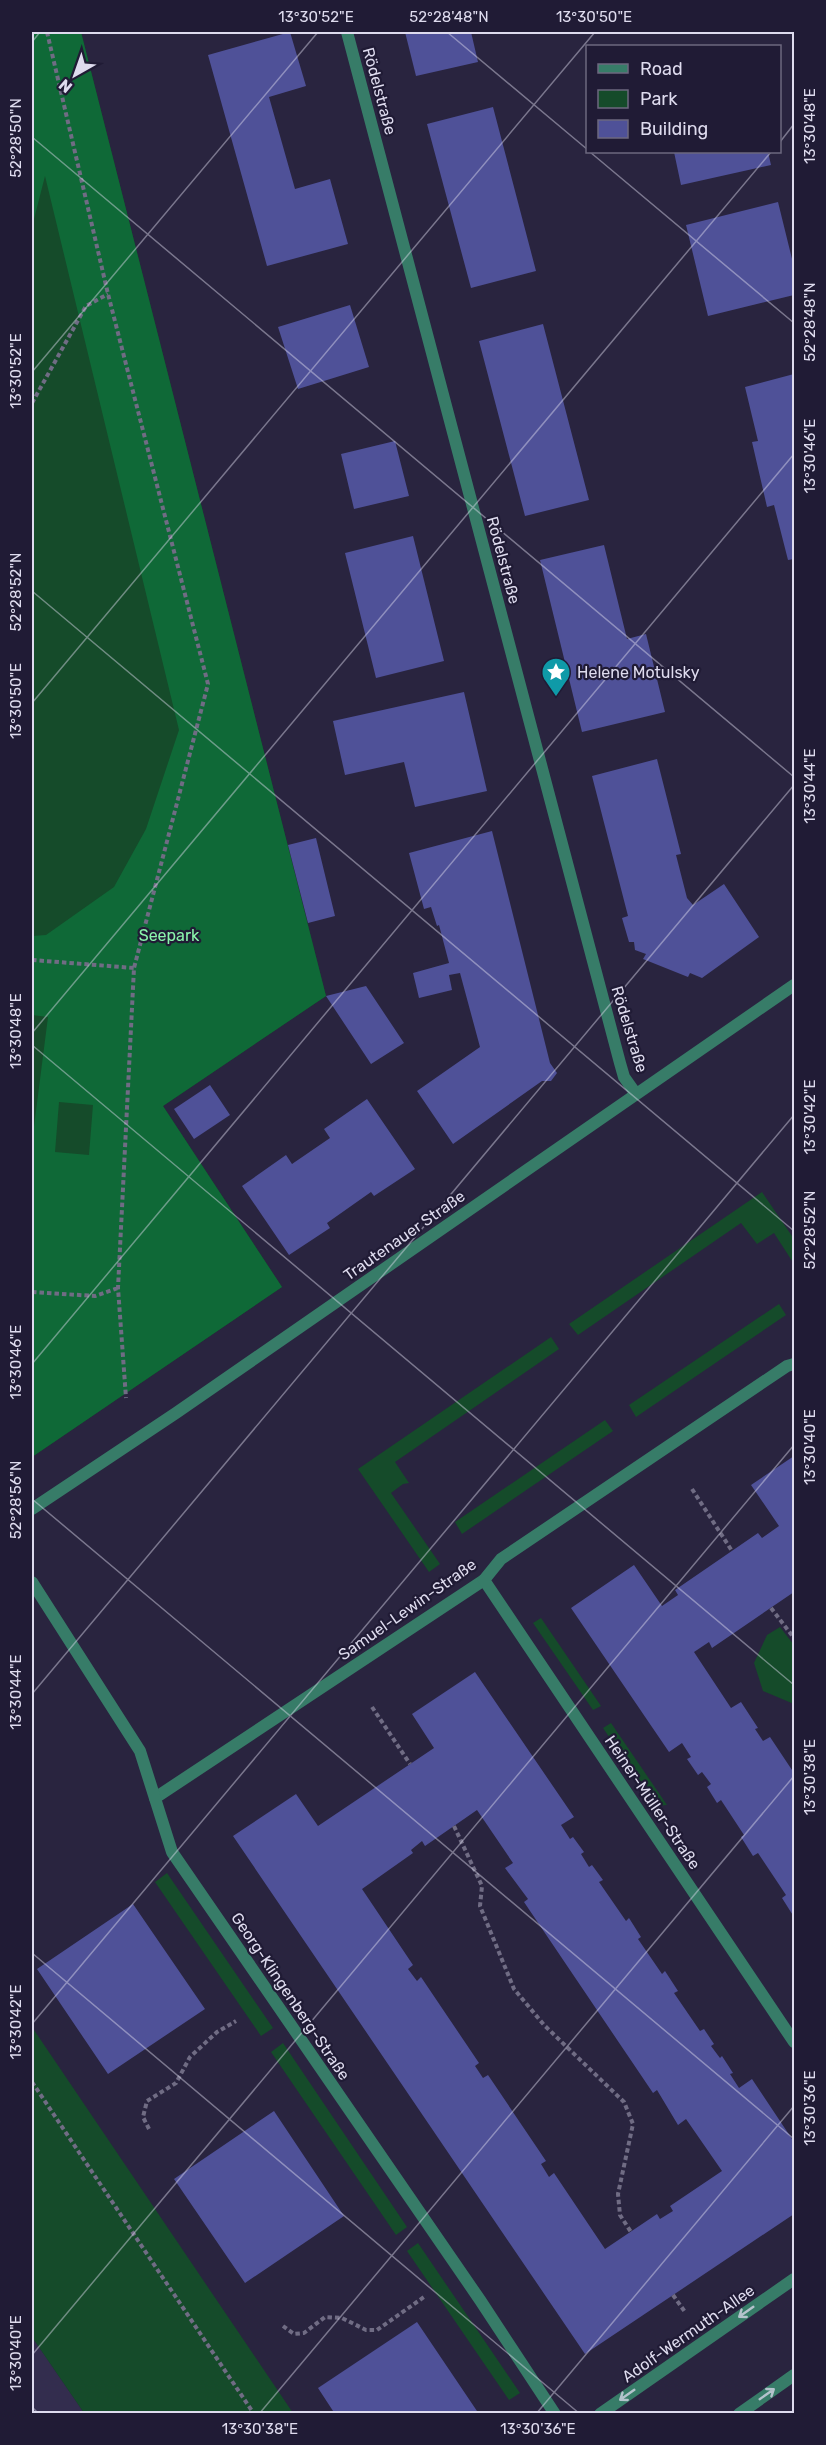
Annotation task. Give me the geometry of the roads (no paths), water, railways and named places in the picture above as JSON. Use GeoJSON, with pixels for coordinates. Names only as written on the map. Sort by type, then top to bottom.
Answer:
{"type":"FeatureCollection","features":[{"type":"Feature","properties":{"kind":"street","name":"Rödelstraße"},"geometry":{"type":"LineString","coordinates":[[347,32],[624,1077],[636,1094]]}},
{"type":"Feature","properties":{"kind":"street","name":"Trautenauer Straße"},"geometry":{"type":"LineString","coordinates":[[32,1509],[176,1413],[795,985]]}},
{"type":"Feature","properties":{"kind":"street","name":"Samuel-Lewin-Straße"},"geometry":{"type":"LineString","coordinates":[[155,1798],[484,1580],[501,1559],[787,1366],[795,1364]]}},
{"type":"Feature","properties":{"kind":"street","name":"Heiner-Müller-Straße"},"geometry":{"type":"LineString","coordinates":[[484,1580],[795,2042]]}},
{"type":"Feature","properties":{"kind":"street","name":"Georg-Klingenberg-Straße"},"geometry":{"type":"LineString","coordinates":[[32,1582],[140,1751],[172,1852],[480,2300],[555,2414]]}},
{"type":"Feature","properties":{"kind":"street","name":"Adolf-Wermuth-Allee"},"geometry":{"type":"LineString","coordinates":[[600,2414],[795,2279]]}},
{"type":"Feature","properties":{"kind":"street"},"geometry":{"type":"LineString","coordinates":[[739,2414],[795,2375]]}},
{"type":"Feature","properties":{"kind":"place","name":"Helene Motulsky"},"geometry":{"type":"Point","coordinates":[556,698]}},
{"type":"Feature","properties":{"kind":"park label","name":"Seepark"},"geometry":{"type":"Point","coordinates":[169,935]}}]}
